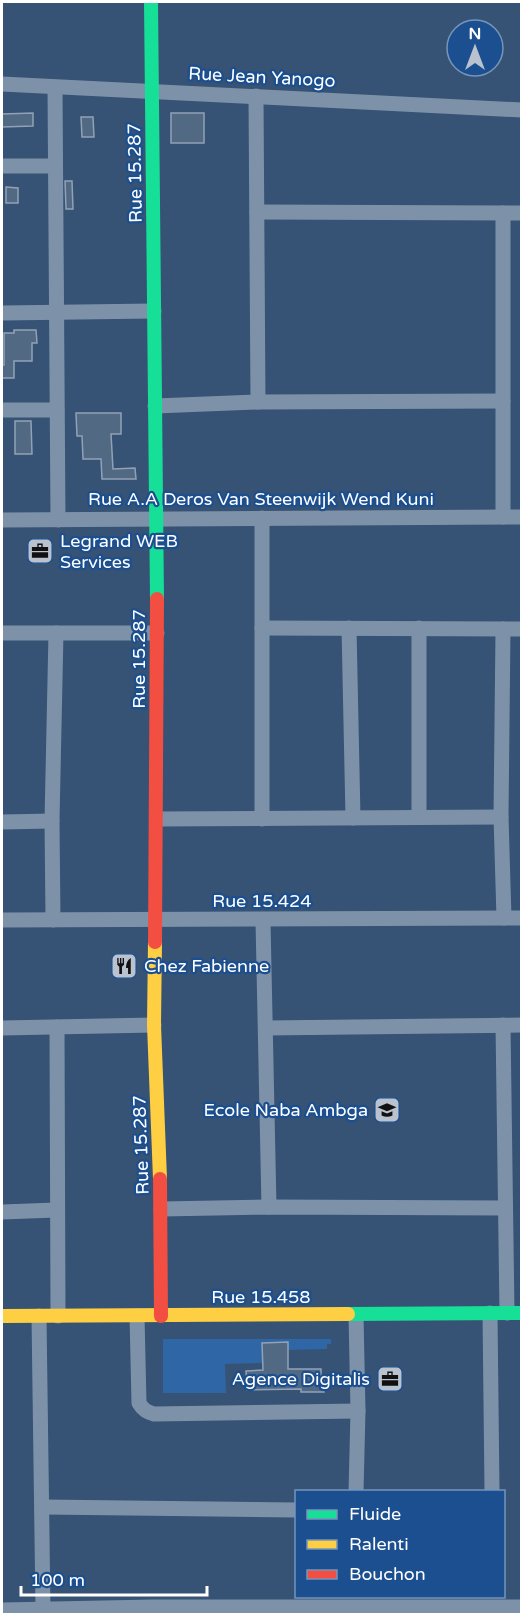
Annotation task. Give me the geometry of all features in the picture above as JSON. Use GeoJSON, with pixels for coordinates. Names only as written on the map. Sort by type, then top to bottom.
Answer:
{"type":"FeatureCollection","features":[{"type":"Feature","properties":{"kind":"street","name":"Rue 15.287"},"geometry":{"type":"LineString","coordinates":[[151,2],[157,633],[154,1025],[161,1209],[161,1316]]}},
{"type":"Feature","properties":{"kind":"street","name":"Rue Jean Yanogo"},"geometry":{"type":"LineString","coordinates":[[2,84],[522,110]]}},
{"type":"Feature","properties":{"kind":"street"},"geometry":{"type":"LineString","coordinates":[[55,88],[58,520]]}},
{"type":"Feature","properties":{"kind":"street"},"geometry":{"type":"LineString","coordinates":[[256,96],[258,402]]}},
{"type":"Feature","properties":{"kind":"street"},"geometry":{"type":"LineString","coordinates":[[2,166],[55,166]]}},
{"type":"Feature","properties":{"kind":"street"},"geometry":{"type":"LineString","coordinates":[[256,212],[522,213]]}},
{"type":"Feature","properties":{"kind":"street"},"geometry":{"type":"LineString","coordinates":[[503,213],[503,517]]}},
{"type":"Feature","properties":{"kind":"street"},"geometry":{"type":"LineString","coordinates":[[2,313],[154,311]]}},
{"type":"Feature","properties":{"kind":"street"},"geometry":{"type":"LineString","coordinates":[[155,406],[258,402],[503,401]]}},
{"type":"Feature","properties":{"kind":"street"},"geometry":{"type":"LineString","coordinates":[[2,410],[57,410]]}},
{"type":"Feature","properties":{"kind":"street","name":"Rue A.A Deros Van Steenwijk Wend Kuni"},"geometry":{"type":"LineString","coordinates":[[2,520],[522,517]]}},
{"type":"Feature","properties":{"kind":"street"},"geometry":{"type":"LineString","coordinates":[[262,518],[262,819]]}},
{"type":"Feature","properties":{"kind":"street"},"geometry":{"type":"LineString","coordinates":[[262,628],[522,629]]}},
{"type":"Feature","properties":{"kind":"street"},"geometry":{"type":"LineString","coordinates":[[349,628],[352,818]]}},
{"type":"Feature","properties":{"kind":"street"},"geometry":{"type":"LineString","coordinates":[[418,628],[418,817]]}},
{"type":"Feature","properties":{"kind":"street"},"geometry":{"type":"LineString","coordinates":[[503,629],[501,818],[504,918]]}},
{"type":"Feature","properties":{"kind":"street"},"geometry":{"type":"LineString","coordinates":[[2,633],[157,633]]}},
{"type":"Feature","properties":{"kind":"street"},"geometry":{"type":"LineString","coordinates":[[53,920],[52,821],[56,633]]}},
{"type":"Feature","properties":{"kind":"street"},"geometry":{"type":"LineString","coordinates":[[157,819],[501,818]]}},
{"type":"Feature","properties":{"kind":"street"},"geometry":{"type":"LineString","coordinates":[[2,822],[52,821]]}},
{"type":"Feature","properties":{"kind":"street","name":"Rue 15.424"},"geometry":{"type":"LineString","coordinates":[[2,920],[263,921],[522,918]]}},
{"type":"Feature","properties":{"kind":"street"},"geometry":{"type":"LineString","coordinates":[[263,921],[269,1207]]}},
{"type":"Feature","properties":{"kind":"street"},"geometry":{"type":"LineString","coordinates":[[266,1028],[522,1024]]}},
{"type":"Feature","properties":{"kind":"street"},"geometry":{"type":"LineString","coordinates":[[2,1028],[154,1025]]}},
{"type":"Feature","properties":{"kind":"street"},"geometry":{"type":"LineString","coordinates":[[503,1025],[504,1208],[514,1313]]}},
{"type":"Feature","properties":{"kind":"street"},"geometry":{"type":"LineString","coordinates":[[57,1027],[58,1316]]}},
{"type":"Feature","properties":{"kind":"street"},"geometry":{"type":"LineString","coordinates":[[161,1209],[504,1208]]}},
{"type":"Feature","properties":{"kind":"street"},"geometry":{"type":"LineString","coordinates":[[2,1212],[56,1210]]}},
{"type":"Feature","properties":{"kind":"street"},"geometry":{"type":"LineString","coordinates":[[490,1313],[492,1490]]}},
{"type":"Feature","properties":{"kind":"street","name":"Rue 15.458"},"geometry":{"type":"LineString","coordinates":[[2,1316],[514,1313]]}},
{"type":"Feature","properties":{"kind":"street"},"geometry":{"type":"LineString","coordinates":[[356,1315],[357,1490]]}},
{"type":"Feature","properties":{"kind":"street"},"geometry":{"type":"LineString","coordinates":[[39,1316],[43,1610]]}},
{"type":"Feature","properties":{"kind":"street"},"geometry":{"type":"LineString","coordinates":[[137,1316],[139,1403],[148,1412],[154,1414],[358,1411]]}},
{"type":"Feature","properties":{"kind":"street"},"geometry":{"type":"LineString","coordinates":[[43,1507],[295,1510]]}},
{"type":"Feature","properties":{"kind":"street"},"geometry":{"type":"LineString","coordinates":[[2,1610],[153,1611],[358,1606],[522,1607]]}},
{"type":"Feature","properties":{"kind":"shaded area"},"geometry":{"type":"Polygon","coordinates":[[[163,1339],[331,1339],[331,1344],[327,1344],[327,1349],[288,1350],[262,1343],[262,1363],[225,1364],[226,1393],[163,1393],[163,1339]]]}},
{"type":"Feature","properties":{"kind":"building"},"geometry":{"type":"Polygon","coordinates":[[[33,113],[33,126],[2,127],[2,114],[33,113]]]}},
{"type":"Feature","properties":{"kind":"building"},"geometry":{"type":"Polygon","coordinates":[[[171,113],[204,113],[204,143],[171,143],[171,113]]]}},
{"type":"Feature","properties":{"kind":"building"},"geometry":{"type":"Polygon","coordinates":[[[81,117],[93,117],[94,137],[82,137],[81,117]]]}},
{"type":"Feature","properties":{"kind":"building"},"geometry":{"type":"Polygon","coordinates":[[[65,181],[72,181],[73,209],[66,209],[65,181]]]}},
{"type":"Feature","properties":{"kind":"building"},"geometry":{"type":"Polygon","coordinates":[[[6,187],[18,188],[18,203],[6,203],[6,187]]]}},
{"type":"Feature","properties":{"kind":"building"},"geometry":{"type":"Polygon","coordinates":[[[14,330],[36,330],[37,343],[32,343],[32,361],[14,361],[14,378],[2,378],[4,333],[14,333],[14,330]]]}},
{"type":"Feature","properties":{"kind":"building"},"geometry":{"type":"Polygon","coordinates":[[[76,413],[121,413],[121,434],[111,434],[113,469],[135,468],[136,479],[102,479],[101,459],[83,459],[82,436],[77,436],[76,413]]]}},
{"type":"Feature","properties":{"kind":"building"},"geometry":{"type":"Polygon","coordinates":[[[15,421],[31,421],[32,454],[15,454],[15,421]]]}},
{"type":"Feature","properties":{"kind":"building"},"geometry":{"type":"Polygon","coordinates":[[[288,1342],[288,1369],[321,1369],[321,1377],[324,1377],[324,1392],[301,1392],[301,1389],[247,1390],[246,1371],[263,1370],[262,1343],[288,1342]]]}},
{"type":"Feature","properties":{"kind":"traffic: fast"},"geometry":{"type":"LineString","coordinates":[[151,2],[157,599]]}},
{"type":"Feature","properties":{"kind":"traffic: fast"},"geometry":{"type":"LineString","coordinates":[[348,1314],[522,1313]]}},
{"type":"Feature","properties":{"kind":"traffic: slow"},"geometry":{"type":"LineString","coordinates":[[155,942],[154,1025],[160,1179]]}},
{"type":"Feature","properties":{"kind":"traffic: slow"},"geometry":{"type":"LineString","coordinates":[[2,1316],[348,1314]]}},
{"type":"Feature","properties":{"kind":"traffic: jam"},"geometry":{"type":"LineString","coordinates":[[155,942],[157,599]]}},
{"type":"Feature","properties":{"kind":"traffic: jam"},"geometry":{"type":"LineString","coordinates":[[160,1179],[161,1316]]}},
{"type":"Feature","properties":{"kind":"place","name":"Legrand WEB Services"},"geometry":{"type":"Point","coordinates":[40,551]}},
{"type":"Feature","properties":{"kind":"place","name":"Chez Fabienne"},"geometry":{"type":"Point","coordinates":[124,966]}},
{"type":"Feature","properties":{"kind":"place","name":"Ecole Naba Ambga"},"geometry":{"type":"Point","coordinates":[387,1110]}},
{"type":"Feature","properties":{"kind":"place","name":"Agence Digitalis"},"geometry":{"type":"Point","coordinates":[390,1379]}}]}
